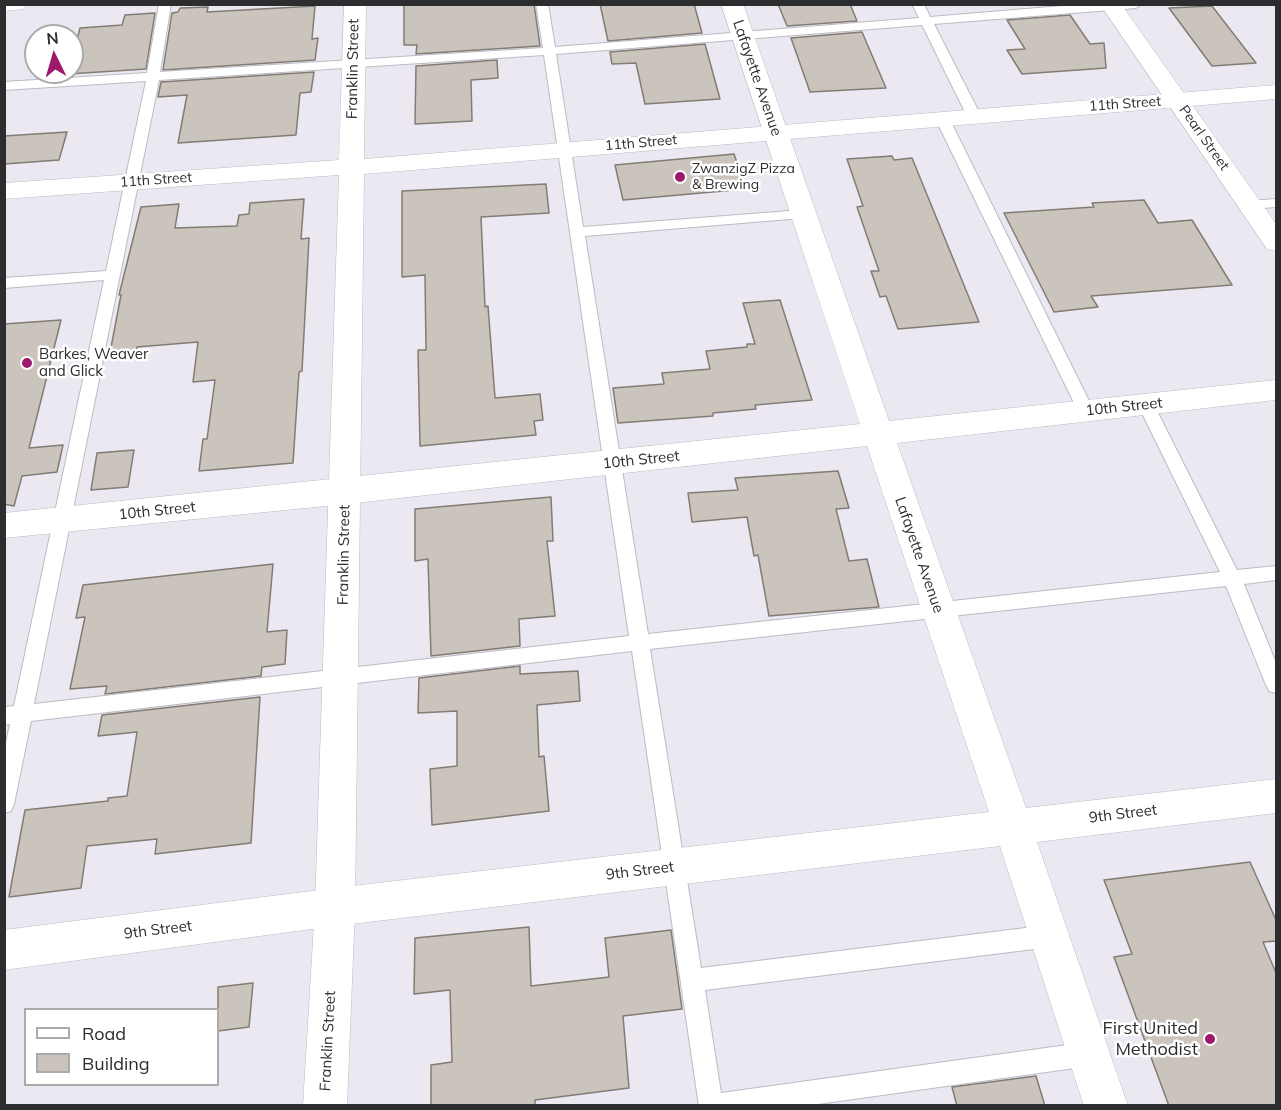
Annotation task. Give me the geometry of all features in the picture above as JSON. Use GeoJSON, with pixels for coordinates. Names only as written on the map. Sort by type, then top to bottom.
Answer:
{"type":"FeatureCollection","features":[{"type":"Feature","properties":{"kind":"street"},"geometry":{"type":"LineString","coordinates":[[4,5],[16,4]]}},
{"type":"Feature","properties":{"kind":"street","name":"Franklin Street"},"geometry":{"type":"LineString","coordinates":[[325,1106],[335,907],[346,492],[355,4]]}},
{"type":"Feature","properties":{"kind":"street","name":"Lafayette Avenue"},"geometry":{"type":"LineString","coordinates":[[732,4],[877,434],[1014,828],[1106,1106]]}},
{"type":"Feature","properties":{"kind":"street","name":"Pearl Street"},"geometry":{"type":"LineString","coordinates":[[1111,5],[1276,243]]}},
{"type":"Feature","properties":{"kind":"street","name":"11th Street"},"geometry":{"type":"LineString","coordinates":[[4,191],[352,167],[1276,92]]}},
{"type":"Feature","properties":{"kind":"street","name":"10th Street"},"geometry":{"type":"LineString","coordinates":[[4,526],[346,492],[1276,390]]}},
{"type":"Feature","properties":{"kind":"street","name":"9th Street"},"geometry":{"type":"LineString","coordinates":[[4,950],[335,907],[1276,796]]}},
{"type":"Feature","properties":{"kind":"lane"},"geometry":{"type":"LineString","coordinates":[[4,804],[14,715],[62,520],[153,77],[165,4]]}},
{"type":"Feature","properties":{"kind":"lane"},"geometry":{"type":"LineString","coordinates":[[542,4],[674,867],[713,1106],[1089,1054]]}},
{"type":"Feature","properties":{"kind":"lane"},"geometry":{"type":"LineString","coordinates":[[918,4],[974,116]]}},
{"type":"Feature","properties":{"kind":"lane"},"geometry":{"type":"LineString","coordinates":[[4,86],[549,51],[1136,4]]}},
{"type":"Feature","properties":{"kind":"lane"},"geometry":{"type":"LineString","coordinates":[[942,118],[1086,411]]}},
{"type":"Feature","properties":{"kind":"lane"},"geometry":{"type":"LineString","coordinates":[[1250,205],[1276,203]]}},
{"type":"Feature","properties":{"kind":"lane"},"geometry":{"type":"LineString","coordinates":[[577,232],[802,214]]}},
{"type":"Feature","properties":{"kind":"lane"},"geometry":{"type":"LineString","coordinates":[[4,283],[112,275]]}},
{"type":"Feature","properties":{"kind":"lane"},"geometry":{"type":"LineString","coordinates":[[1146,405],[1232,578],[1276,685]]}},
{"type":"Feature","properties":{"kind":"lane"},"geometry":{"type":"LineString","coordinates":[[14,715],[341,675],[1276,573]]}},
{"type":"Feature","properties":{"kind":"lane"},"geometry":{"type":"LineString","coordinates":[[692,980],[1050,936]]}},
{"type":"Feature","properties":{"kind":"building"},"geometry":{"type":"Polygon","coordinates":[[[404,4],[534,4],[540,46],[416,54],[417,45],[404,45],[404,4]]]}},
{"type":"Feature","properties":{"kind":"building"},"geometry":{"type":"Polygon","coordinates":[[[600,4],[694,4],[702,33],[608,41],[600,4]]]}},
{"type":"Feature","properties":{"kind":"building"},"geometry":{"type":"Polygon","coordinates":[[[778,4],[850,4],[857,21],[787,26],[778,4]]]}},
{"type":"Feature","properties":{"kind":"building"},"geometry":{"type":"Polygon","coordinates":[[[315,6],[312,39],[318,38],[315,60],[163,70],[172,13],[178,12],[180,8],[208,7],[207,12],[315,6]]]}},
{"type":"Feature","properties":{"kind":"building"},"geometry":{"type":"Polygon","coordinates":[[[1212,6],[1256,63],[1212,66],[1169,8],[1212,6]]]}},
{"type":"Feature","properties":{"kind":"building"},"geometry":{"type":"Polygon","coordinates":[[[155,13],[146,69],[84,73],[84,28],[122,25],[125,15],[155,13]]]}},
{"type":"Feature","properties":{"kind":"building"},"geometry":{"type":"Polygon","coordinates":[[[1070,15],[1090,44],[1104,43],[1106,68],[1022,74],[1007,50],[1025,49],[1007,20],[1070,15]]]}},
{"type":"Feature","properties":{"kind":"building"},"geometry":{"type":"Polygon","coordinates":[[[862,32],[886,88],[810,92],[791,38],[862,32]]]}},
{"type":"Feature","properties":{"kind":"building"},"geometry":{"type":"Polygon","coordinates":[[[705,44],[720,99],[645,104],[636,63],[612,64],[610,52],[705,44]]]}},
{"type":"Feature","properties":{"kind":"building"},"geometry":{"type":"Polygon","coordinates":[[[497,60],[498,78],[471,80],[472,121],[415,124],[416,66],[497,60]]]}},
{"type":"Feature","properties":{"kind":"building"},"geometry":{"type":"Polygon","coordinates":[[[314,72],[311,92],[300,93],[296,135],[178,143],[187,95],[158,97],[161,82],[314,72]]]}},
{"type":"Feature","properties":{"kind":"building"},"geometry":{"type":"Polygon","coordinates":[[[67,132],[59,160],[4,164],[4,136],[67,132]]]}},
{"type":"Feature","properties":{"kind":"building","name":"ZwanzigZ Pizza & Brewing"},"geometry":{"type":"Polygon","coordinates":[[[734,154],[746,189],[623,200],[615,165],[734,154]]]}},
{"type":"Feature","properties":{"kind":"building"},"geometry":{"type":"Polygon","coordinates":[[[892,156],[894,160],[912,158],[979,322],[898,329],[886,296],[880,297],[871,271],[879,271],[857,207],[863,206],[847,159],[892,156]]]}},
{"type":"Feature","properties":{"kind":"building"},"geometry":{"type":"Polygon","coordinates":[[[546,184],[549,213],[481,217],[485,307],[488,306],[495,398],[540,394],[543,420],[534,421],[536,435],[420,446],[418,350],[426,350],[425,275],[402,277],[402,191],[546,184]]]}},
{"type":"Feature","properties":{"kind":"building"},"geometry":{"type":"Polygon","coordinates":[[[304,199],[301,239],[309,238],[302,371],[299,372],[293,463],[199,471],[203,439],[207,439],[215,380],[193,382],[198,342],[137,347],[135,356],[109,358],[121,295],[119,295],[141,207],[179,204],[175,228],[237,226],[239,215],[249,214],[250,203],[304,199]]]}},
{"type":"Feature","properties":{"kind":"building"},"geometry":{"type":"Polygon","coordinates":[[[1144,200],[1158,223],[1192,220],[1232,285],[1091,296],[1098,307],[1054,312],[1004,213],[1094,207],[1092,203],[1144,200]]]}},
{"type":"Feature","properties":{"kind":"building"},"geometry":{"type":"Polygon","coordinates":[[[780,300],[812,400],[755,405],[756,409],[713,413],[713,416],[618,423],[613,388],[664,384],[662,373],[710,369],[706,351],[747,347],[747,344],[755,344],[743,303],[780,300]]]}},
{"type":"Feature","properties":{"kind":"building"},"geometry":{"type":"Polygon","coordinates":[[[61,320],[29,448],[63,445],[57,472],[22,476],[14,506],[4,504],[4,324],[61,320]]]}},
{"type":"Feature","properties":{"kind":"building"},"geometry":{"type":"Polygon","coordinates":[[[134,450],[128,487],[91,490],[97,453],[134,450]]]}},
{"type":"Feature","properties":{"kind":"building"},"geometry":{"type":"Polygon","coordinates":[[[838,471],[849,508],[836,509],[849,561],[867,559],[879,607],[769,616],[758,555],[754,556],[747,517],[692,522],[688,493],[738,490],[735,478],[838,471]]]}},
{"type":"Feature","properties":{"kind":"building"},"geometry":{"type":"Polygon","coordinates":[[[551,497],[553,541],[547,541],[555,616],[519,619],[520,646],[431,656],[428,559],[415,561],[415,509],[551,497]]]}},
{"type":"Feature","properties":{"kind":"building"},"geometry":{"type":"Polygon","coordinates":[[[273,564],[267,632],[287,630],[285,664],[262,667],[261,676],[105,694],[107,686],[70,689],[85,617],[76,618],[83,585],[273,564]]]}},
{"type":"Feature","properties":{"kind":"building"},"geometry":{"type":"Polygon","coordinates":[[[520,666],[520,674],[578,671],[580,701],[537,705],[539,757],[544,756],[549,811],[432,825],[430,769],[457,766],[457,711],[418,713],[419,678],[520,666]]]}},
{"type":"Feature","properties":{"kind":"building"},"geometry":{"type":"Polygon","coordinates":[[[260,697],[251,843],[155,854],[157,839],[87,846],[81,888],[9,897],[25,810],[108,801],[108,798],[127,796],[137,732],[98,736],[102,715],[260,697]]]}},
{"type":"Feature","properties":{"kind":"building","name":"First United Methodist"},"geometry":{"type":"Polygon","coordinates":[[[1250,862],[1276,920],[1276,941],[1263,942],[1276,973],[1276,1106],[1169,1106],[1114,957],[1132,954],[1104,880],[1250,862]]]}},
{"type":"Feature","properties":{"kind":"building"},"geometry":{"type":"Polygon","coordinates":[[[529,927],[531,986],[609,977],[605,938],[671,930],[682,1009],[623,1016],[629,1088],[535,1100],[535,1106],[431,1106],[431,1065],[452,1062],[450,990],[414,994],[415,938],[529,927]]]}},
{"type":"Feature","properties":{"kind":"building"},"geometry":{"type":"Polygon","coordinates":[[[253,983],[249,1027],[219,1031],[218,987],[253,983]]]}},
{"type":"Feature","properties":{"kind":"building"},"geometry":{"type":"Polygon","coordinates":[[[1036,1076],[1045,1106],[957,1106],[952,1087],[1036,1076]]]}},
{"type":"Feature","properties":{"kind":"place","name":"ZwanzigZ Pizza & Brewing"},"geometry":{"type":"Point","coordinates":[680,177]}},
{"type":"Feature","properties":{"kind":"place","name":"Barkes, Weaver and Glick"},"geometry":{"type":"Point","coordinates":[27,363]}},
{"type":"Feature","properties":{"kind":"place","name":"First United Methodist"},"geometry":{"type":"Point","coordinates":[1210,1039]}}]}
